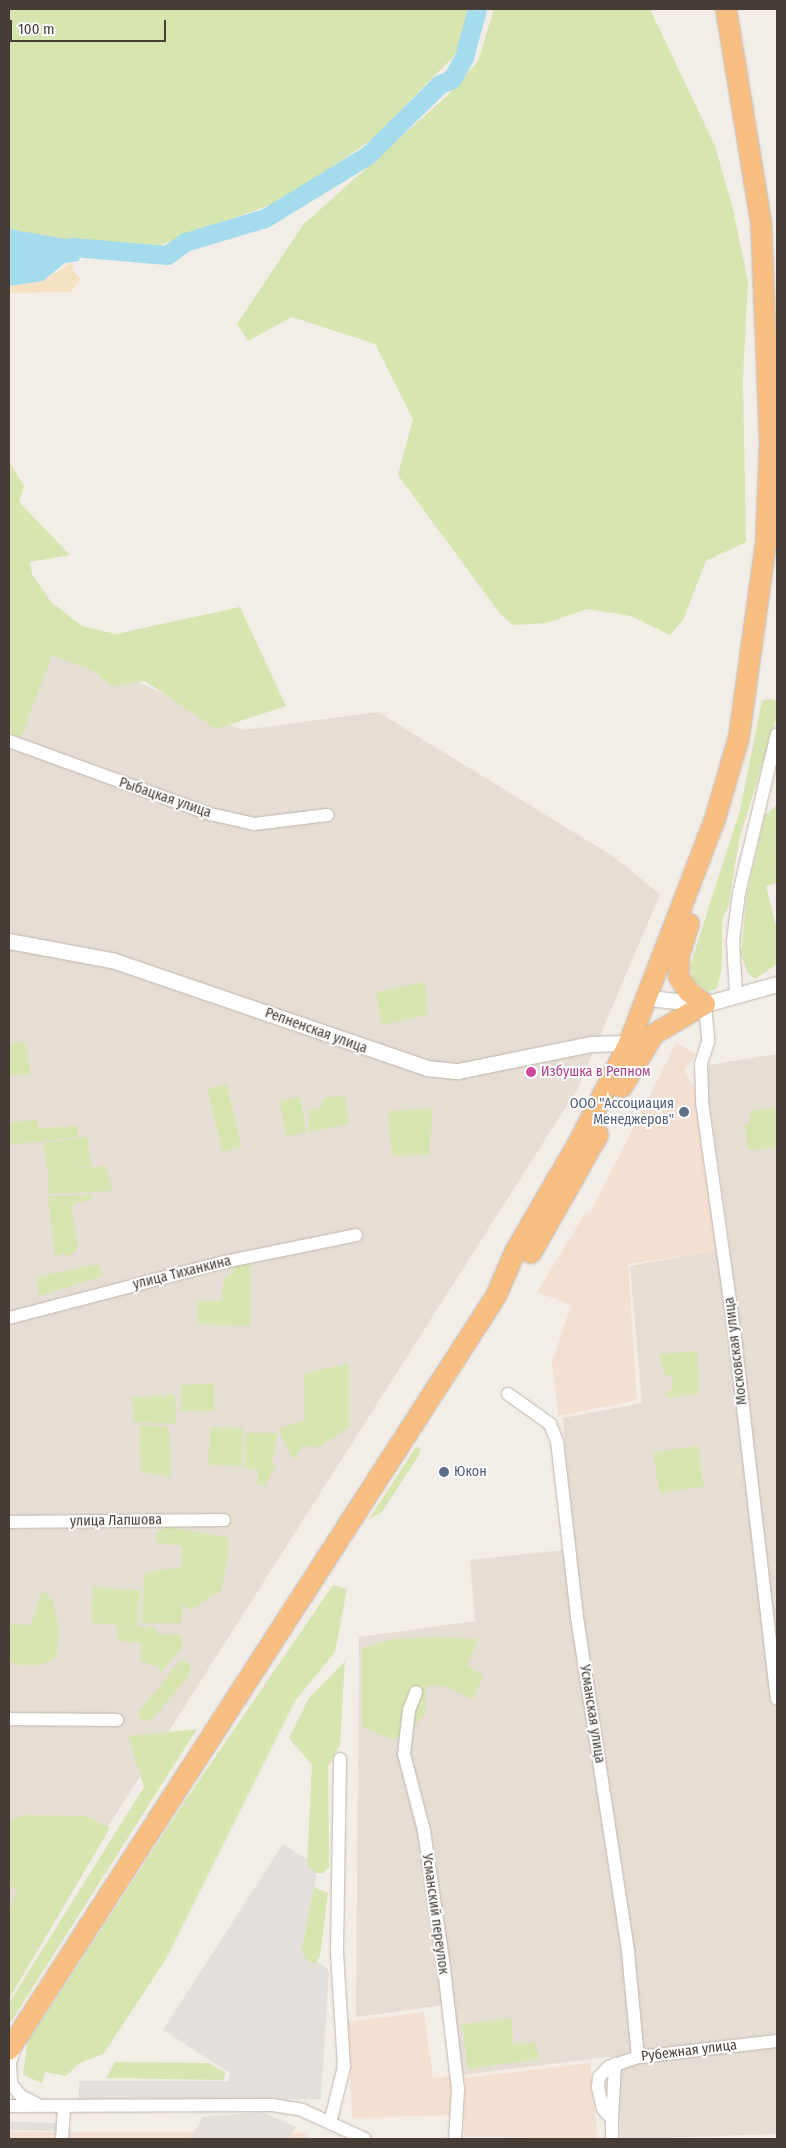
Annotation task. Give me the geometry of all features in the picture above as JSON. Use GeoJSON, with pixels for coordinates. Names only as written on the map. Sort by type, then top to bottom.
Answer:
{"type":"FeatureCollection","features":[{"type":"Feature","properties":{"kind":"highway"},"geometry":{"type":"LineString","coordinates":[[496,1296],[515,1277],[542,1235],[649,1040],[661,1028],[705,1004],[682,983],[678,968],[740,727],[766,542],[770,442],[761,222],[732,33],[726,9]]}},
{"type":"Feature","properties":{"kind":"highway"},"geometry":{"type":"LineString","coordinates":[[9,2050],[496,1296],[629,1043],[648,998],[715,819]]}},
{"type":"Feature","properties":{"kind":"street"},"geometry":{"type":"LineString","coordinates":[[736,994],[733,950],[739,893],[777,734]]}},
{"type":"Feature","properties":{"kind":"street","name":"Рыбацкая улица"},"geometry":{"type":"LineString","coordinates":[[9,741],[210,814],[254,824],[327,815]]}},
{"type":"Feature","properties":{"kind":"street","name":"Репненская улица"},"geometry":{"type":"LineString","coordinates":[[9,941],[112,960],[427,1068],[458,1071],[591,1044],[629,1043]]}},
{"type":"Feature","properties":{"kind":"street"},"geometry":{"type":"LineString","coordinates":[[648,998],[705,1004],[777,984]]}},
{"type":"Feature","properties":{"kind":"street","name":"Московская улица"},"geometry":{"type":"LineString","coordinates":[[705,1004],[708,1042],[701,1064],[702,1102],[734,1329],[777,1699]]}},
{"type":"Feature","properties":{"kind":"street","name":"улица Тиханкина"},"geometry":{"type":"LineString","coordinates":[[9,1318],[220,1263],[356,1235]]}},
{"type":"Feature","properties":{"kind":"street","name":"Усманская улица"},"geometry":{"type":"LineString","coordinates":[[508,1394],[550,1424],[557,1441],[577,1617],[628,1952],[638,2056]]}},
{"type":"Feature","properties":{"kind":"street","name":"улица Лапшова"},"geometry":{"type":"LineString","coordinates":[[9,1522],[224,1520]]}},
{"type":"Feature","properties":{"kind":"street","name":"Усманский переулок"},"geometry":{"type":"LineString","coordinates":[[416,1692],[409,1710],[404,1754],[424,1831],[443,1960],[458,2089],[455,2139]]}},
{"type":"Feature","properties":{"kind":"street"},"geometry":{"type":"LineString","coordinates":[[9,1719],[117,1720]]}},
{"type":"Feature","properties":{"kind":"street"},"geometry":{"type":"LineString","coordinates":[[330,2123],[344,2066],[337,1951],[340,1759]]}},
{"type":"Feature","properties":{"kind":"street"},"geometry":{"type":"LineString","coordinates":[[21,2031],[10,2063],[11,2084],[21,2096],[44,2108]]}},
{"type":"Feature","properties":{"kind":"street","name":"Рубежная улица"},"geometry":{"type":"LineString","coordinates":[[612,2119],[603,2109],[598,2094],[598,2082],[604,2072],[615,2064],[638,2056],[777,2041]]}},
{"type":"Feature","properties":{"kind":"street"},"geometry":{"type":"LineString","coordinates":[[612,2139],[615,2064]]}},
{"type":"Feature","properties":{"kind":"street"},"geometry":{"type":"LineString","coordinates":[[9,2106],[64,2108],[272,2104],[302,2110],[365,2139]]}},
{"type":"Feature","properties":{"kind":"street"},"geometry":{"type":"LineString","coordinates":[[62,2139],[64,2108]]}},
{"type":"Feature","properties":{"kind":"shaded area"},"geometry":{"type":"Polygon","coordinates":[[[9,605],[55,644],[242,730],[378,712],[614,857],[660,894],[578,1088],[9,1982],[9,605]]]}},
{"type":"Feature","properties":{"kind":"shaded area"},"geometry":{"type":"Polygon","coordinates":[[[676,1043],[696,1054],[684,1071],[698,1093],[717,1251],[628,1264],[637,1400],[558,1416],[552,1363],[571,1305],[537,1292],[586,1212],[590,1213],[676,1043]]]}},
{"type":"Feature","properties":{"kind":"shaded area"},"geometry":{"type":"Polygon","coordinates":[[[777,1054],[777,2134],[621,2139],[616,2056],[462,2075],[452,2004],[356,2017],[359,1637],[475,1621],[470,1560],[573,1549],[563,1418],[642,1403],[630,1266],[730,1248],[708,1093],[709,1065],[777,1054]]]}},
{"type":"Feature","properties":{"kind":"shaded area"},"geometry":{"type":"Polygon","coordinates":[[[283,1844],[317,1866],[306,1953],[329,1970],[321,2099],[79,2102],[79,2081],[228,2081],[230,2073],[163,2030],[283,1844]]]}},
{"type":"Feature","properties":{"kind":"shaded area"},"geometry":{"type":"Polygon","coordinates":[[[424,2012],[433,2078],[452,2076],[452,2115],[352,2118],[348,2022],[424,2012]]]}},
{"type":"Feature","properties":{"kind":"shaded area"},"geometry":{"type":"Polygon","coordinates":[[[590,2063],[598,2139],[464,2136],[465,2078],[590,2063]]]}},
{"type":"Feature","properties":{"kind":"shaded area"},"geometry":{"type":"Polygon","coordinates":[[[262,2112],[296,2127],[289,2139],[190,2139],[203,2117],[262,2112]]]}},
{"type":"Feature","properties":{"kind":"shaded area"},"geometry":{"type":"Polygon","coordinates":[[[9,2122],[56,2123],[56,2131],[9,2130],[9,2122]]]}},
{"type":"Feature","properties":{"kind":"shaded area"},"geometry":{"type":"Polygon","coordinates":[[[9,2132],[308,2133],[305,2139],[9,2139],[9,2132]]]}},
{"type":"Feature","properties":{"kind":"green space"},"geometry":{"type":"Polygon","coordinates":[[[9,9],[472,9],[456,54],[371,140],[286,199],[160,245],[62,241],[9,229],[9,9]]]}},
{"type":"Feature","properties":{"kind":"green space"},"geometry":{"type":"Polygon","coordinates":[[[494,9],[650,9],[715,146],[733,209],[748,282],[743,379],[746,542],[706,561],[683,620],[670,635],[631,616],[587,609],[547,623],[513,625],[501,615],[398,475],[413,419],[375,344],[292,317],[248,341],[237,324],[303,225],[449,94],[478,61],[494,9]]]}},
{"type":"Feature","properties":{"kind":"green space"},"geometry":{"type":"Polygon","coordinates":[[[9,461],[24,486],[19,502],[70,555],[30,562],[32,574],[51,602],[82,626],[116,634],[240,607],[286,706],[216,729],[145,681],[111,686],[90,669],[52,656],[22,734],[18,739],[9,736],[9,461]]]}},
{"type":"Feature","properties":{"kind":"green space"},"geometry":{"type":"Polygon","coordinates":[[[770,699],[777,701],[777,716],[739,840],[728,907],[722,919],[722,968],[717,988],[709,992],[694,982],[690,966],[740,810],[762,701],[770,699]]]}},
{"type":"Feature","properties":{"kind":"green space"},"geometry":{"type":"Polygon","coordinates":[[[777,805],[777,883],[766,886],[777,930],[777,964],[755,979],[747,972],[741,954],[747,894],[765,815],[777,805]]]}},
{"type":"Feature","properties":{"kind":"green space"},"geometry":{"type":"Polygon","coordinates":[[[425,982],[427,1015],[381,1025],[376,992],[425,982]]]}},
{"type":"Feature","properties":{"kind":"green space"},"geometry":{"type":"Polygon","coordinates":[[[25,1042],[31,1074],[9,1076],[9,1044],[25,1042]]]}},
{"type":"Feature","properties":{"kind":"green space"},"geometry":{"type":"Polygon","coordinates":[[[227,1084],[242,1147],[222,1152],[208,1088],[227,1084]]]}},
{"type":"Feature","properties":{"kind":"green space"},"geometry":{"type":"Polygon","coordinates":[[[345,1096],[349,1124],[309,1132],[308,1110],[322,1107],[322,1098],[345,1096]]]}},
{"type":"Feature","properties":{"kind":"green space"},"geometry":{"type":"Polygon","coordinates":[[[300,1097],[307,1132],[286,1136],[279,1101],[300,1097]]]}},
{"type":"Feature","properties":{"kind":"green space"},"geometry":{"type":"Polygon","coordinates":[[[777,1107],[777,1148],[748,1150],[744,1124],[750,1123],[750,1111],[777,1107]]]}},
{"type":"Feature","properties":{"kind":"green space"},"geometry":{"type":"Polygon","coordinates":[[[433,1108],[429,1155],[392,1156],[388,1111],[433,1108]]]}},
{"type":"Feature","properties":{"kind":"green space"},"geometry":{"type":"Polygon","coordinates":[[[37,1120],[39,1128],[78,1126],[78,1137],[9,1145],[9,1122],[37,1120]]]}},
{"type":"Feature","properties":{"kind":"green space"},"geometry":{"type":"Polygon","coordinates":[[[87,1137],[91,1166],[47,1172],[43,1143],[87,1137]]]}},
{"type":"Feature","properties":{"kind":"green space"},"geometry":{"type":"Polygon","coordinates":[[[106,1166],[112,1191],[48,1194],[49,1170],[106,1166]]]}},
{"type":"Feature","properties":{"kind":"green space"},"geometry":{"type":"Polygon","coordinates":[[[92,1195],[92,1199],[71,1205],[78,1247],[67,1258],[65,1253],[55,1256],[48,1196],[92,1195]]]}},
{"type":"Feature","properties":{"kind":"green space"},"geometry":{"type":"Polygon","coordinates":[[[250,1263],[250,1326],[198,1324],[197,1301],[222,1301],[224,1277],[232,1274],[232,1267],[250,1263]]]}},
{"type":"Feature","properties":{"kind":"green space"},"geometry":{"type":"Polygon","coordinates":[[[98,1264],[104,1276],[39,1296],[37,1277],[98,1264]]]}},
{"type":"Feature","properties":{"kind":"green space"},"geometry":{"type":"Polygon","coordinates":[[[697,1351],[699,1394],[666,1398],[665,1392],[672,1390],[673,1376],[665,1375],[659,1354],[697,1351]]]}},
{"type":"Feature","properties":{"kind":"green space"},"geometry":{"type":"Polygon","coordinates":[[[349,1363],[349,1427],[320,1447],[303,1446],[293,1460],[278,1428],[305,1420],[304,1374],[349,1363]]]}},
{"type":"Feature","properties":{"kind":"green space"},"geometry":{"type":"Polygon","coordinates":[[[214,1383],[215,1411],[180,1411],[182,1385],[214,1383]]]}},
{"type":"Feature","properties":{"kind":"green space"},"geometry":{"type":"Polygon","coordinates":[[[175,1395],[176,1424],[134,1422],[132,1397],[175,1395]]]}},
{"type":"Feature","properties":{"kind":"green space"},"geometry":{"type":"Polygon","coordinates":[[[139,1425],[169,1427],[171,1477],[141,1472],[139,1425]]]}},
{"type":"Feature","properties":{"kind":"green space"},"geometry":{"type":"Polygon","coordinates":[[[210,1427],[243,1428],[242,1466],[209,1465],[210,1427]]]}},
{"type":"Feature","properties":{"kind":"green space"},"geometry":{"type":"Polygon","coordinates":[[[245,1433],[278,1433],[272,1463],[276,1466],[264,1486],[257,1484],[258,1470],[245,1468],[245,1433]]]}},
{"type":"Feature","properties":{"kind":"green space"},"geometry":{"type":"Polygon","coordinates":[[[698,1446],[704,1487],[659,1493],[653,1452],[698,1446]]]}},
{"type":"Feature","properties":{"kind":"green space"},"geometry":{"type":"Polygon","coordinates":[[[416,1447],[420,1448],[419,1455],[382,1512],[369,1519],[416,1447]]]}},
{"type":"Feature","properties":{"kind":"green space"},"geometry":{"type":"Polygon","coordinates":[[[167,1527],[228,1537],[229,1552],[221,1591],[191,1610],[183,1605],[182,1623],[141,1623],[144,1573],[182,1567],[182,1546],[157,1543],[156,1534],[167,1527]]]}},
{"type":"Feature","properties":{"kind":"green space"},"geometry":{"type":"Polygon","coordinates":[[[333,1585],[347,1589],[335,1652],[295,1701],[166,1959],[104,2053],[78,2064],[66,2076],[45,2072],[42,2083],[23,2075],[27,2043],[185,1801],[333,1585]]]}},
{"type":"Feature","properties":{"kind":"green space"},"geometry":{"type":"Polygon","coordinates":[[[93,1587],[140,1590],[137,1626],[90,1623],[93,1587]]]}},
{"type":"Feature","properties":{"kind":"green space"},"geometry":{"type":"Polygon","coordinates":[[[42,1590],[53,1600],[59,1630],[57,1653],[55,1659],[38,1665],[18,1665],[9,1661],[9,1624],[31,1625],[42,1590]]]}},
{"type":"Feature","properties":{"kind":"green space"},"geometry":{"type":"Polygon","coordinates":[[[117,1625],[157,1628],[157,1634],[182,1635],[182,1647],[161,1673],[158,1667],[140,1661],[141,1643],[118,1641],[117,1625]]]}},
{"type":"Feature","properties":{"kind":"green space"},"geometry":{"type":"Polygon","coordinates":[[[438,1637],[479,1639],[467,1665],[483,1676],[473,1700],[445,1686],[426,1685],[425,1713],[406,1736],[392,1739],[362,1727],[362,1648],[394,1639],[438,1637]]]}},
{"type":"Feature","properties":{"kind":"green space"},"geometry":{"type":"Polygon","coordinates":[[[181,1660],[191,1664],[190,1675],[150,1721],[139,1719],[138,1712],[181,1660]]]}},
{"type":"Feature","properties":{"kind":"green space"},"geometry":{"type":"Polygon","coordinates":[[[345,1661],[340,1745],[328,1767],[329,1867],[323,1873],[316,1873],[307,1864],[312,1765],[289,1738],[309,1698],[345,1661]]]}},
{"type":"Feature","properties":{"kind":"green space"},"geometry":{"type":"Polygon","coordinates":[[[197,1729],[9,2025],[9,2003],[144,1787],[128,1736],[197,1729]]]}},
{"type":"Feature","properties":{"kind":"green space"},"geometry":{"type":"Polygon","coordinates":[[[25,1815],[86,1816],[110,1828],[9,1999],[9,1912],[17,1890],[9,1886],[9,1821],[25,1815]]]}},
{"type":"Feature","properties":{"kind":"green space"},"geometry":{"type":"Polygon","coordinates":[[[314,1887],[328,1893],[320,1956],[315,1964],[305,1959],[302,1947],[314,1887]]]}},
{"type":"Feature","properties":{"kind":"green space"},"geometry":{"type":"Polygon","coordinates":[[[512,2018],[513,2045],[535,2042],[539,2059],[468,2069],[462,2024],[512,2018]]]}},
{"type":"Feature","properties":{"kind":"green space"},"geometry":{"type":"Polygon","coordinates":[[[115,2062],[208,2063],[226,2073],[223,2080],[106,2078],[115,2062]]]}},
{"type":"Feature","properties":{"kind":"sand"},"geometry":{"type":"Polygon","coordinates":[[[72,262],[73,271],[81,279],[71,292],[9,293],[9,286],[43,281],[72,262]]]}},
{"type":"Feature","properties":{"kind":"water"},"geometry":{"type":"Polygon","coordinates":[[[9,229],[83,242],[79,261],[65,263],[43,281],[9,286],[9,229]]]}},
{"type":"Feature","properties":{"kind":"waterway"},"geometry":{"type":"LineString","coordinates":[[9,255],[73,247],[167,255],[185,242],[265,218],[368,155],[440,84],[452,79],[464,57],[477,9]]}},
{"type":"Feature","properties":{"kind":"place","name":"Избушка в Репном"},"geometry":{"type":"Point","coordinates":[531,1072]}},
{"type":"Feature","properties":{"kind":"place","name":"ООО \"Ассоциация Менеджеров\""},"geometry":{"type":"Point","coordinates":[684,1112]}},
{"type":"Feature","properties":{"kind":"place","name":"Юкон"},"geometry":{"type":"Point","coordinates":[444,1472]}}]}
